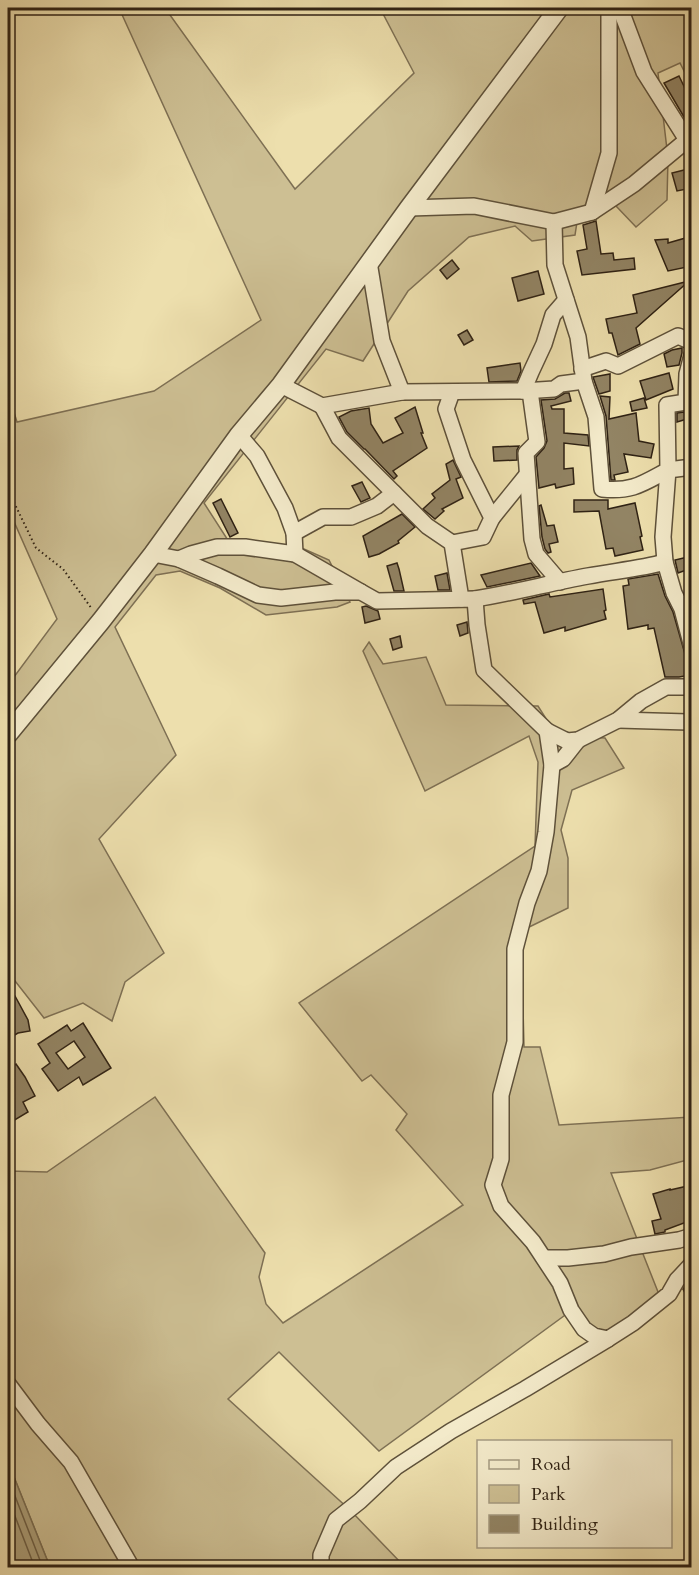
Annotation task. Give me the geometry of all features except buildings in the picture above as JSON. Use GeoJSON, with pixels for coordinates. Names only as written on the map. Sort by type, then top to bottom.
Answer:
{"type":"FeatureCollection","features":[{"type":"Feature","properties":{"kind":"street"},"geometry":{"type":"LineString","coordinates":[[8,734],[153,554],[238,435],[280,385],[559,8]]}},
{"type":"Feature","properties":{"kind":"street"},"geometry":{"type":"LineString","coordinates":[[592,212],[609,153],[609,8]]}},
{"type":"Feature","properties":{"kind":"street"},"geometry":{"type":"LineString","coordinates":[[409,208],[474,206],[554,222],[592,212],[690,142],[644,72],[620,8]]}},
{"type":"Feature","properties":{"kind":"street"},"geometry":{"type":"LineString","coordinates":[[554,222],[555,265],[578,337],[583,375],[596,417],[602,489],[638,487],[668,470],[692,467]]}},
{"type":"Feature","properties":{"kind":"street"},"geometry":{"type":"LineString","coordinates":[[369,262],[382,341],[402,392]]}},
{"type":"Feature","properties":{"kind":"street"},"geometry":{"type":"LineString","coordinates":[[560,582],[536,554],[532,539],[526,453],[537,442],[527,391],[531,372],[544,344],[553,315],[566,300]]}},
{"type":"Feature","properties":{"kind":"street"},"geometry":{"type":"LineString","coordinates":[[322,406],[402,392],[554,389],[606,361],[618,366],[678,336],[692,342]]}},
{"type":"Feature","properties":{"kind":"street"},"geometry":{"type":"LineString","coordinates":[[692,355],[687,374],[686,402],[667,405],[668,470],[664,520],[665,562],[674,593],[687,610],[692,647]]}},
{"type":"Feature","properties":{"kind":"street"},"geometry":{"type":"LineString","coordinates":[[280,385],[322,406],[339,438],[427,526],[452,543],[477,625],[484,670],[547,731],[567,741],[578,740],[618,720],[641,701],[666,687],[692,687]]}},
{"type":"Feature","properties":{"kind":"street"},"geometry":{"type":"LineString","coordinates":[[452,392],[446,409],[463,460],[492,518]]}},
{"type":"Feature","properties":{"kind":"street"},"geometry":{"type":"LineString","coordinates":[[238,435],[257,456],[285,508],[294,533],[295,554]]}},
{"type":"Feature","properties":{"kind":"street"},"geometry":{"type":"LineString","coordinates":[[452,543],[483,537],[492,518],[526,476]]}},
{"type":"Feature","properties":{"kind":"street"},"geometry":{"type":"LineString","coordinates":[[294,533],[323,517],[351,517],[369,510],[394,493]]}},
{"type":"Feature","properties":{"kind":"street"},"geometry":{"type":"LineString","coordinates":[[178,560],[217,547],[246,547],[295,554],[377,601],[468,599],[509,594],[590,575],[665,562]]}},
{"type":"Feature","properties":{"kind":"street"},"geometry":{"type":"LineString","coordinates":[[153,554],[178,560],[258,595],[281,598],[336,592],[361,592]]}},
{"type":"Feature","properties":{"kind":"street"},"geometry":{"type":"LineString","coordinates":[[618,720],[692,721]]}},
{"type":"Feature","properties":{"kind":"street"},"geometry":{"type":"LineString","coordinates":[[547,731],[552,765],[546,832],[539,871],[527,903],[515,949],[515,1042],[501,1095],[501,1160],[493,1185],[501,1206],[544,1258],[560,1283],[571,1310],[584,1329],[594,1336],[608,1339]]}},
{"type":"Feature","properties":{"kind":"street"},"geometry":{"type":"LineString","coordinates":[[552,765],[563,759],[578,740]]}},
{"type":"Feature","properties":{"kind":"street"},"geometry":{"type":"LineString","coordinates":[[544,1258],[604,1254],[692,1236]]}},
{"type":"Feature","properties":{"kind":"street"},"geometry":{"type":"LineString","coordinates":[[321,1568],[321,1555],[336,1521],[396,1467],[451,1431],[633,1323],[669,1294],[676,1280],[692,1264]]}},
{"type":"Feature","properties":{"kind":"street"},"geometry":{"type":"LineString","coordinates":[[8,1384],[71,1462],[132,1568]]}},
{"type":"Feature","properties":{"kind":"path"},"geometry":{"type":"LineString","coordinates":[[8,490],[36,548],[63,569],[101,621]]}},
{"type":"Feature","properties":{"kind":"green space"},"geometry":{"type":"Polygon","coordinates":[[[119,8],[165,8],[295,189],[414,73],[380,8],[691,8],[691,85],[680,63],[658,73],[668,158],[667,200],[636,227],[616,206],[579,209],[575,235],[532,241],[515,226],[469,237],[408,291],[363,361],[326,349],[204,503],[231,545],[304,549],[329,560],[350,602],[337,607],[266,615],[220,588],[180,571],[156,575],[115,627],[176,755],[99,839],[164,953],[125,982],[112,1021],[83,1003],[44,1018],[8,972],[8,685],[57,619],[8,508],[8,393],[17,422],[154,391],[261,320],[119,8]]]}},
{"type":"Feature","properties":{"kind":"green space"},"geometry":{"type":"Polygon","coordinates":[[[369,642],[383,664],[426,657],[446,705],[538,706],[550,725],[568,736],[605,738],[624,768],[572,790],[561,830],[568,858],[568,908],[521,931],[524,1047],[540,1047],[559,1125],[691,1117],[691,1159],[650,1170],[611,1173],[660,1297],[591,1345],[568,1313],[379,1451],[279,1352],[228,1399],[350,1510],[403,1565],[401,1567],[50,1567],[8,1462],[8,1171],[47,1172],[155,1097],[265,1253],[259,1277],[266,1304],[283,1323],[463,1205],[396,1130],[407,1114],[371,1075],[362,1081],[299,1003],[535,846],[538,762],[529,736],[425,791],[363,651],[369,642]]]}},
{"type":"Feature","properties":{"kind":"water"},"geometry":{"type":"Polygon","coordinates":[[[8,1462],[50,1567],[8,1567],[8,1462]]]}}]}
